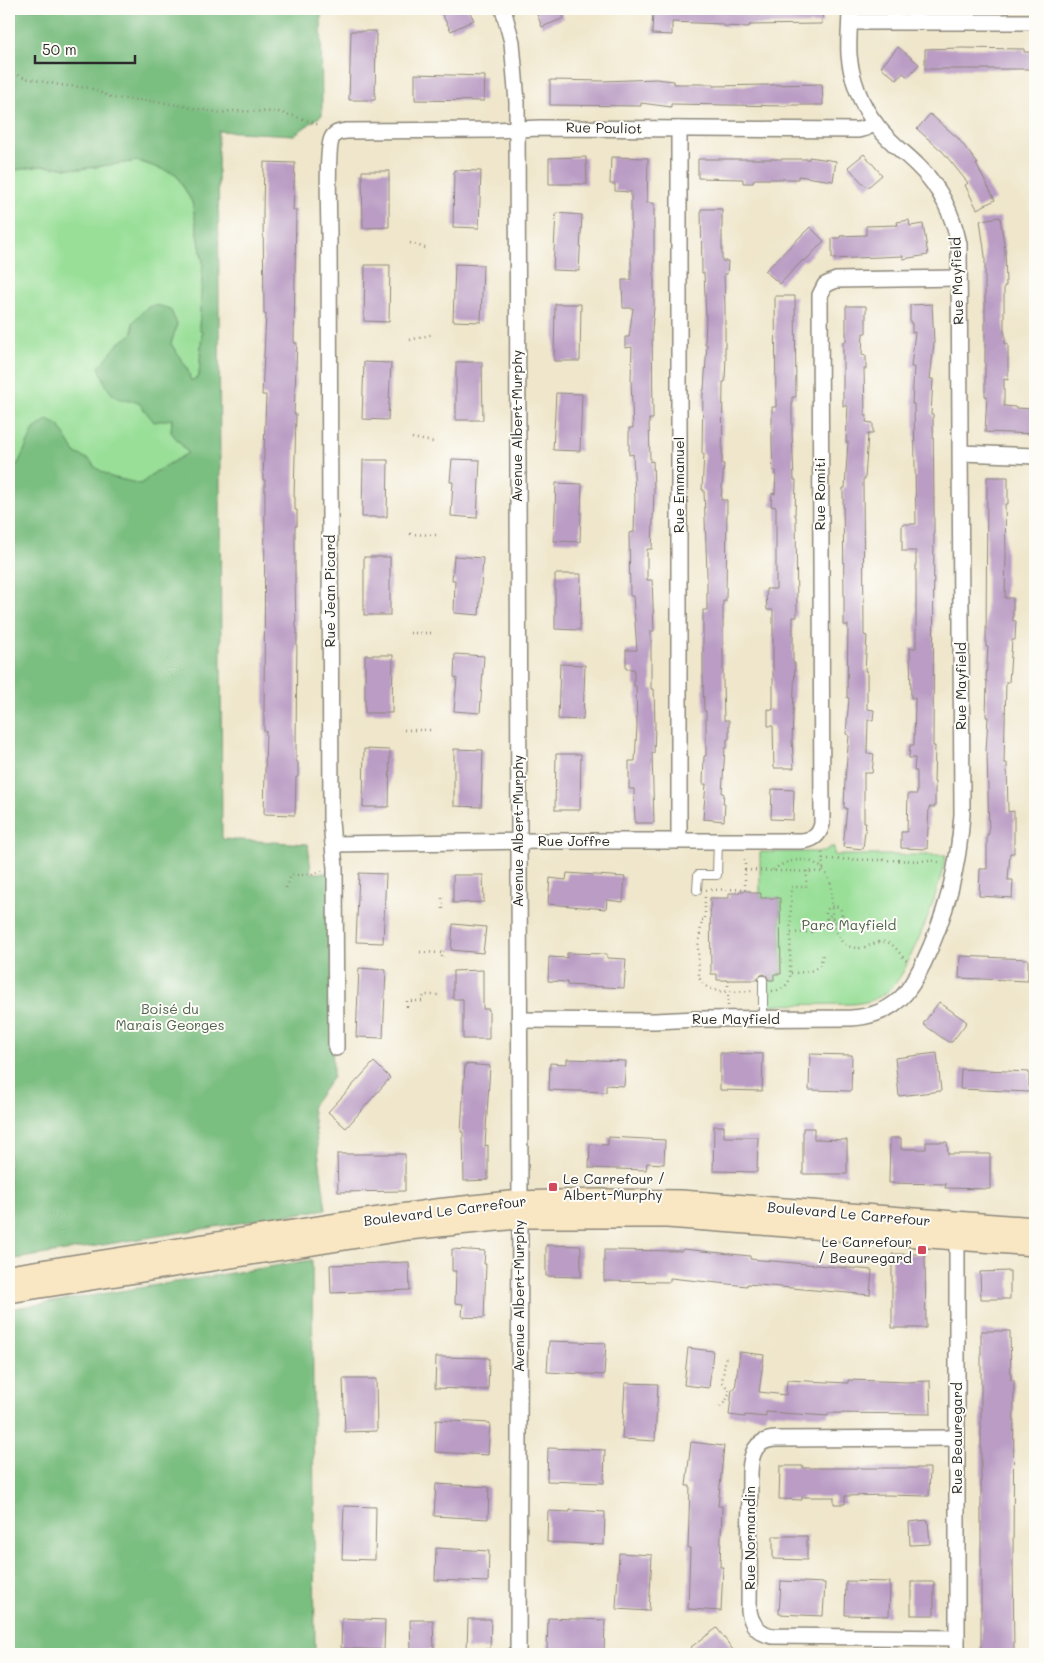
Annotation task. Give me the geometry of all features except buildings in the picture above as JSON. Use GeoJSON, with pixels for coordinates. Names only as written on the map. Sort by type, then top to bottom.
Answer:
{"type":"FeatureCollection","features":[{"type":"Feature","properties":{"kind":"street","name":"Avenue Albert-Murphy"},"geometry":{"type":"LineString","coordinates":[[503,9],[510,32],[517,91],[518,1654]]}},
{"type":"Feature","properties":{"kind":"street"},"geometry":{"type":"LineString","coordinates":[[850,15],[1013,15],[1035,22]]}},
{"type":"Feature","properties":{"kind":"street","name":"Rue Mayfield"},"geometry":{"type":"LineString","coordinates":[[519,1020],[655,1021],[871,1016],[887,1009],[900,999],[912,985],[938,929],[958,850],[961,820],[961,453],[958,238],[942,197],[926,174],[875,123],[861,97],[851,70],[849,54],[850,15]]}},
{"type":"Feature","properties":{"kind":"street","name":"Rue Pouliot"},"geometry":{"type":"LineString","coordinates":[[333,136],[346,131],[540,128],[858,130],[875,123]]}},
{"type":"Feature","properties":{"kind":"street","name":"Rue Emmanuel"},"geometry":{"type":"LineString","coordinates":[[679,129],[679,840]]}},
{"type":"Feature","properties":{"kind":"street","name":"Rue Jean Picard"},"geometry":{"type":"LineString","coordinates":[[333,136],[329,154],[329,236],[331,821],[335,868],[336,1048]]}},
{"type":"Feature","properties":{"kind":"street","name":"Rue Romiti"},"geometry":{"type":"LineString","coordinates":[[819,844],[822,824],[820,295],[825,285],[836,280],[959,278]]}},
{"type":"Feature","properties":{"kind":"street"},"geometry":{"type":"LineString","coordinates":[[961,453],[1035,456]]}},
{"type":"Feature","properties":{"kind":"street","name":"Rue Joffre"},"geometry":{"type":"LineString","coordinates":[[333,844],[679,840],[801,841],[819,844]]}},
{"type":"Feature","properties":{"kind":"street","name":"Boulevard Le Carrefour"},"geometry":{"type":"LineString","coordinates":[[9,1276],[56,1276],[408,1229],[519,1210],[957,1231],[1035,1228]]}},
{"type":"Feature","properties":{"kind":"street","name":"Boulevard Le Carrefour"},"geometry":{"type":"LineString","coordinates":[[957,1231],[1035,1245]]}},
{"type":"Feature","properties":{"kind":"street","name":"Rue Beauregard"},"geometry":{"type":"LineString","coordinates":[[957,1231],[958,1654]]}},
{"type":"Feature","properties":{"kind":"street","name":"Boulevard Le Carrefour"},"geometry":{"type":"LineString","coordinates":[[9,1292],[56,1276]]}},
{"type":"Feature","properties":{"kind":"street","name":"Rue Normandin"},"geometry":{"type":"LineString","coordinates":[[956,1438],[769,1439],[759,1444],[751,1458],[750,1472],[749,1610],[751,1620],[756,1628],[772,1636],[957,1638]]}},
{"type":"Feature","properties":{"kind":"lane"},"geometry":{"type":"LineString","coordinates":[[698,890],[698,875],[718,875],[718,840]]}},
{"type":"Feature","properties":{"kind":"lane"},"geometry":{"type":"LineString","coordinates":[[763,980],[764,1019]]}},
{"type":"Feature","properties":{"kind":"path"},"geometry":{"type":"LineString","coordinates":[[9,71],[25,78],[90,88],[113,98],[160,102],[221,113],[231,111],[278,112],[301,118],[319,126]]}},
{"type":"Feature","properties":{"kind":"path"},"geometry":{"type":"LineString","coordinates":[[410,243],[428,249]]}},
{"type":"Feature","properties":{"kind":"path"},"geometry":{"type":"LineString","coordinates":[[410,340],[434,334]]}},
{"type":"Feature","properties":{"kind":"path"},"geometry":{"type":"LineString","coordinates":[[412,438],[433,442]]}},
{"type":"Feature","properties":{"kind":"path"},"geometry":{"type":"LineString","coordinates":[[410,534],[436,535]]}},
{"type":"Feature","properties":{"kind":"path"},"geometry":{"type":"LineString","coordinates":[[410,633],[434,633]]}},
{"type":"Feature","properties":{"kind":"path"},"geometry":{"type":"LineString","coordinates":[[404,730],[434,730]]}},
{"type":"Feature","properties":{"kind":"path"},"geometry":{"type":"LineString","coordinates":[[819,844],[823,859],[823,869]]}},
{"type":"Feature","properties":{"kind":"path"},"geometry":{"type":"LineString","coordinates":[[745,851],[745,890],[705,890],[705,920],[702,920],[698,947],[699,977],[703,984],[711,989],[758,991]]}},
{"type":"Feature","properties":{"kind":"path"},"geometry":{"type":"LineString","coordinates":[[823,859],[934,861],[945,864]]}},
{"type":"Feature","properties":{"kind":"path"},"geometry":{"type":"LineString","coordinates":[[773,870],[784,863],[795,860],[809,861],[823,869],[830,879],[833,922],[836,933],[843,942],[848,947],[860,948],[879,942],[889,943],[896,948],[902,958],[909,962]]}},
{"type":"Feature","properties":{"kind":"path"},"geometry":{"type":"LineString","coordinates":[[745,870],[822,872],[823,869]]}},
{"type":"Feature","properties":{"kind":"path"},"geometry":{"type":"LineString","coordinates":[[286,888],[291,875],[310,875],[322,870]]}},
{"type":"Feature","properties":{"kind":"path"},"geometry":{"type":"LineString","coordinates":[[768,991],[784,988],[789,981],[792,953],[791,887],[806,887],[807,871]]}},
{"type":"Feature","properties":{"kind":"path"},"geometry":{"type":"LineString","coordinates":[[442,898],[443,909]]}},
{"type":"Feature","properties":{"kind":"path"},"geometry":{"type":"LineString","coordinates":[[833,906],[840,908],[842,913],[840,919],[833,922],[828,919],[826,912],[833,906]]}},
{"type":"Feature","properties":{"kind":"path"},"geometry":{"type":"LineString","coordinates":[[791,933],[813,932],[833,913]]}},
{"type":"Feature","properties":{"kind":"path"},"geometry":{"type":"LineString","coordinates":[[420,952],[442,955],[443,948]]}},
{"type":"Feature","properties":{"kind":"path"},"geometry":{"type":"LineString","coordinates":[[791,973],[808,972],[816,968],[821,962],[823,951]]}},
{"type":"Feature","properties":{"kind":"path"},"geometry":{"type":"LineString","coordinates":[[728,980],[728,1007]]}},
{"type":"Feature","properties":{"kind":"path"},"geometry":{"type":"LineString","coordinates":[[406,1006],[407,1001],[422,1001],[424,995],[441,996]]}},
{"type":"Feature","properties":{"kind":"path"},"geometry":{"type":"LineString","coordinates":[[720,1407],[726,1401],[730,1391],[722,1382],[726,1356]]}},
{"type":"Feature","properties":{"kind":"shaded area"},"geometry":{"type":"Polygon","coordinates":[[[1035,320],[1035,390],[1029,390],[1035,320]]]}},
{"type":"Feature","properties":{"kind":"shaded area"},"geometry":{"type":"Polygon","coordinates":[[[1034,895],[1035,895],[1035,1213],[1034,895]]]}},
{"type":"Feature","properties":{"kind":"green space","name":"Boisé du Marais Georges"},"geometry":{"type":"Polygon","coordinates":[[[9,9],[321,9],[322,115],[294,135],[218,131],[222,839],[308,844],[311,873],[330,873],[333,1077],[312,1106],[326,1209],[9,1260],[9,467],[18,464],[34,429],[47,420],[59,425],[75,453],[90,460],[95,467],[111,477],[141,484],[155,472],[188,453],[171,432],[172,419],[154,422],[137,401],[128,401],[115,397],[108,388],[99,367],[118,344],[133,333],[133,322],[145,309],[157,306],[170,309],[177,324],[171,344],[187,368],[191,381],[199,376],[202,332],[199,328],[203,262],[192,202],[176,174],[138,161],[80,169],[41,166],[9,171],[9,9]]]}},
{"type":"Feature","properties":{"kind":"green space"},"geometry":{"type":"Polygon","coordinates":[[[138,161],[176,174],[192,202],[203,262],[199,328],[202,332],[199,376],[191,381],[187,368],[171,344],[177,324],[170,309],[148,307],[133,322],[133,333],[118,344],[137,401],[154,421],[172,419],[171,432],[188,453],[155,472],[141,484],[110,477],[95,467],[89,460],[75,453],[59,425],[34,429],[18,465],[9,467],[9,171],[41,166],[80,169],[138,161]]]}},
{"type":"Feature","properties":{"kind":"green space","name":"Parc Mayfield"},"geometry":{"type":"Polygon","coordinates":[[[834,847],[834,855],[946,855],[928,917],[903,972],[894,985],[877,998],[852,1004],[768,1005],[768,980],[774,980],[774,974],[781,973],[780,898],[761,898],[760,852],[823,852],[834,847]]]}},
{"type":"Feature","properties":{"kind":"green space"},"geometry":{"type":"Polygon","coordinates":[[[312,1260],[315,1654],[9,1654],[9,1309],[312,1260]]]}},
{"type":"Feature","properties":{"kind":"place","name":"Le Carrefour / Albert-Murphy"},"geometry":{"type":"Point","coordinates":[553,1187]}},
{"type":"Feature","properties":{"kind":"place","name":"Le Carrefour / Beauregard"},"geometry":{"type":"Point","coordinates":[922,1250]}}]}
